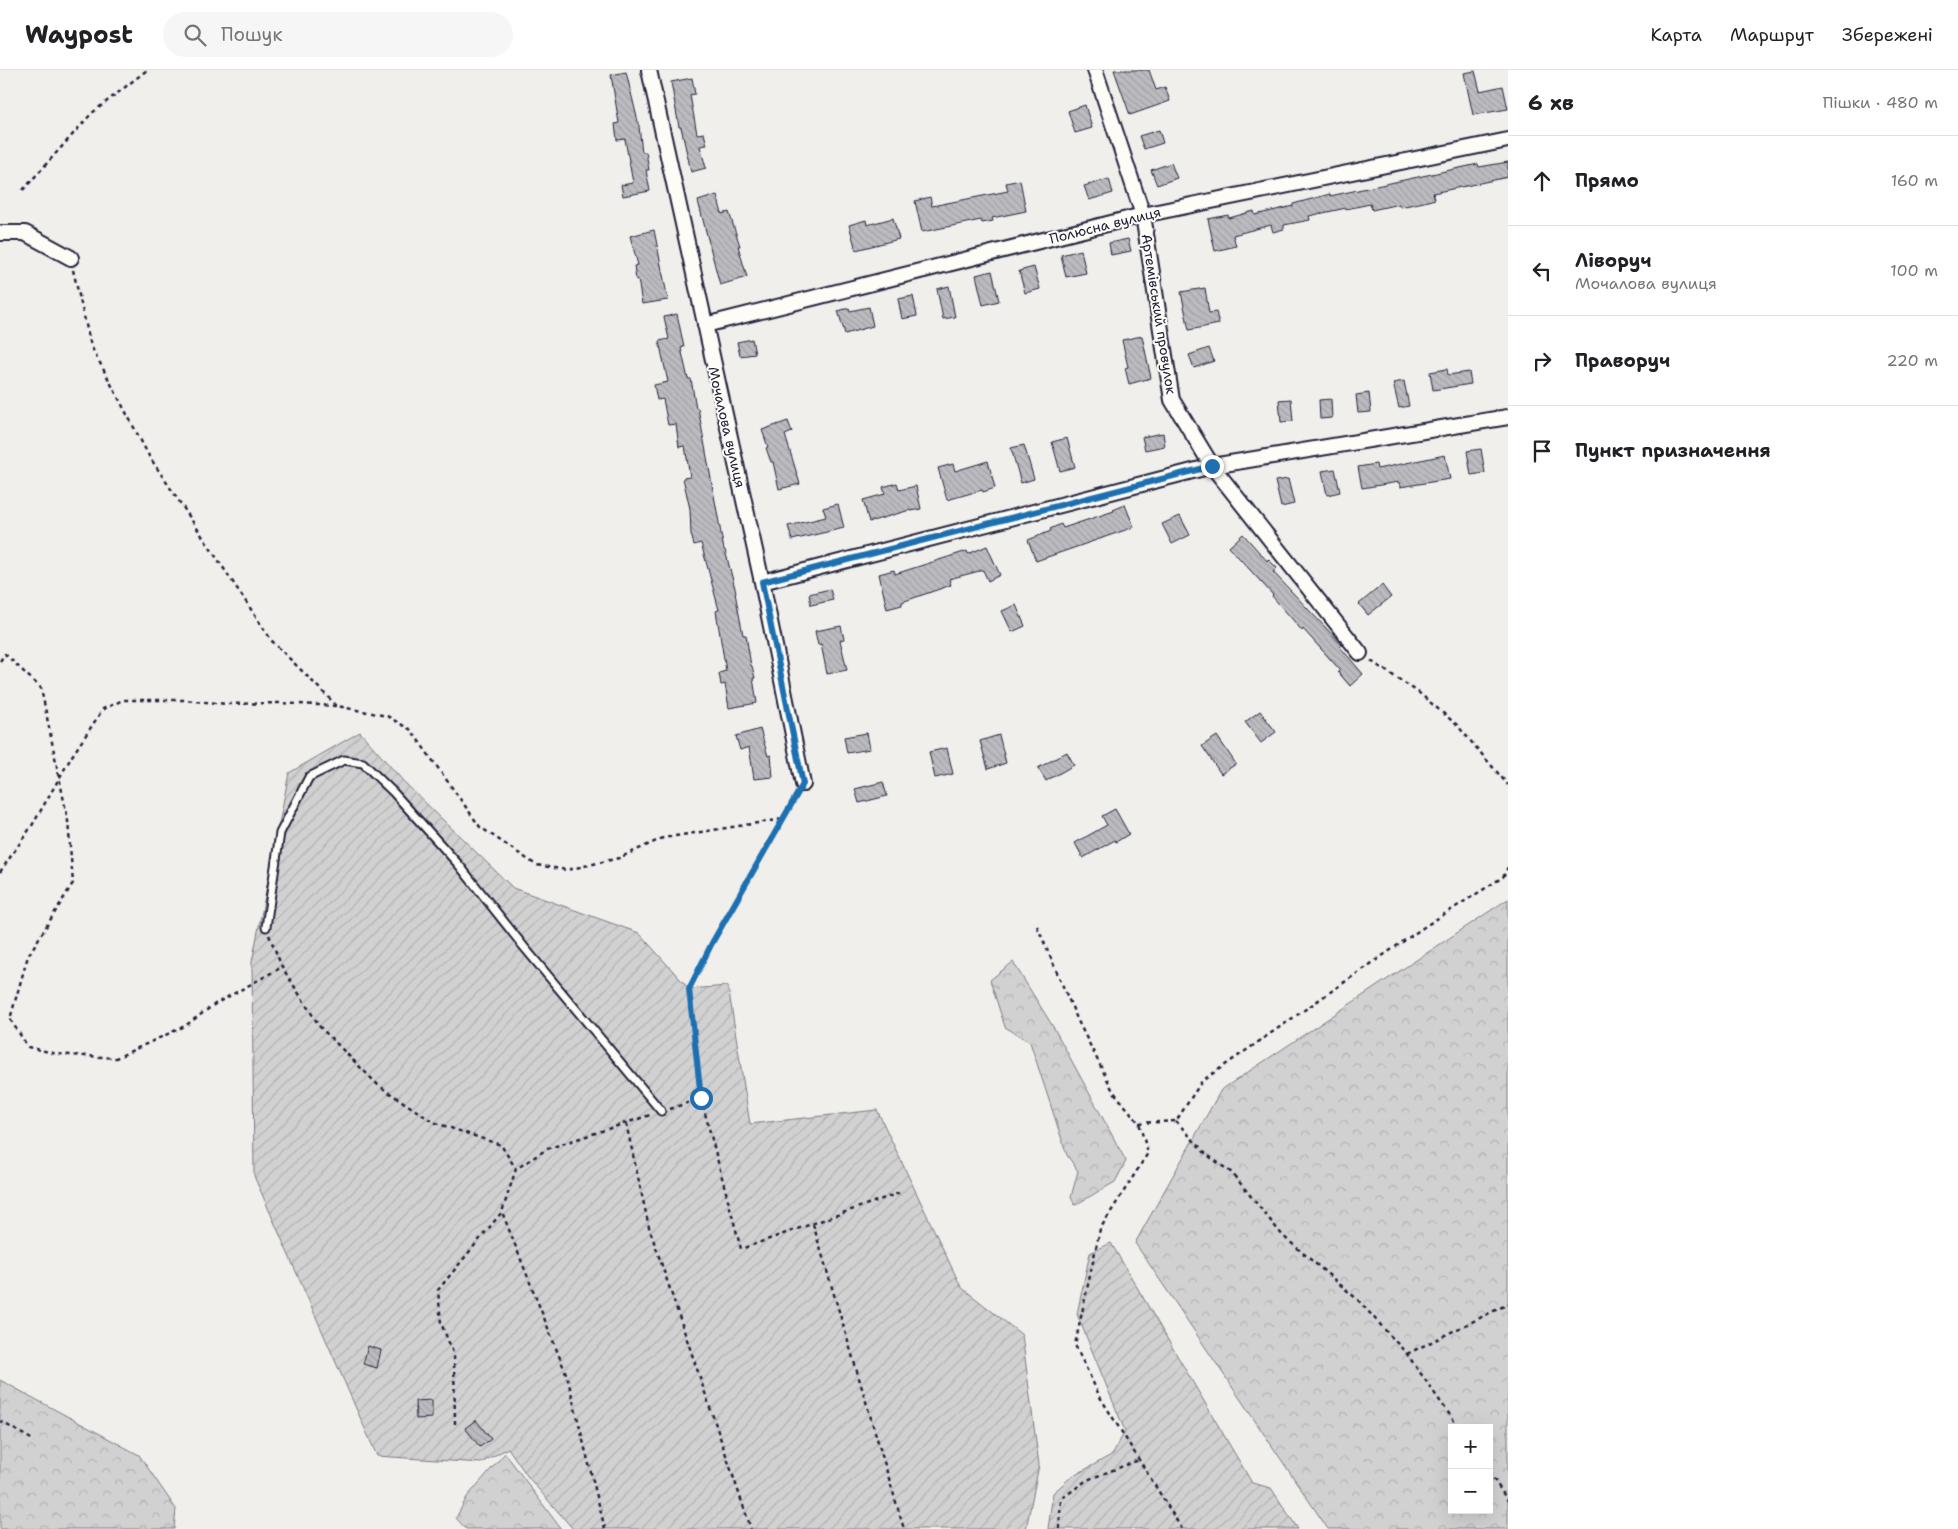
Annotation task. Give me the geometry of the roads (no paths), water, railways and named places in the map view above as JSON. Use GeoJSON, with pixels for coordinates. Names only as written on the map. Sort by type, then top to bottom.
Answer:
{"type":"FeatureCollection","features":[{"type":"Feature","properties":{"kind":"street","name":"Мочалова вулиця"},"geometry":{"type":"LineString","coordinates":[[649,70],[762,582],[803,784]]}},
{"type":"Feature","properties":{"kind":"street","name":"Артемівський провулок"},"geometry":{"type":"LineString","coordinates":[[1095,70],[1143,215],[1172,400],[1212,466],[1360,653]]}},
{"type":"Feature","properties":{"kind":"street","name":"Полюсна вулиця"},"geometry":{"type":"LineString","coordinates":[[705,325],[1143,215],[1508,140]]}},
{"type":"Feature","properties":{"kind":"street"},"geometry":{"type":"LineString","coordinates":[[0,233],[25,233],[71,258]]}},
{"type":"Feature","properties":{"kind":"street"},"geometry":{"type":"LineString","coordinates":[[762,582],[1212,466],[1508,417]]}},
{"type":"Feature","properties":{"kind":"lane"},"geometry":{"type":"LineString","coordinates":[[266,927],[280,833],[309,777],[344,760],[363,763],[393,792],[459,865],[524,947],[661,1112]]}}]}
